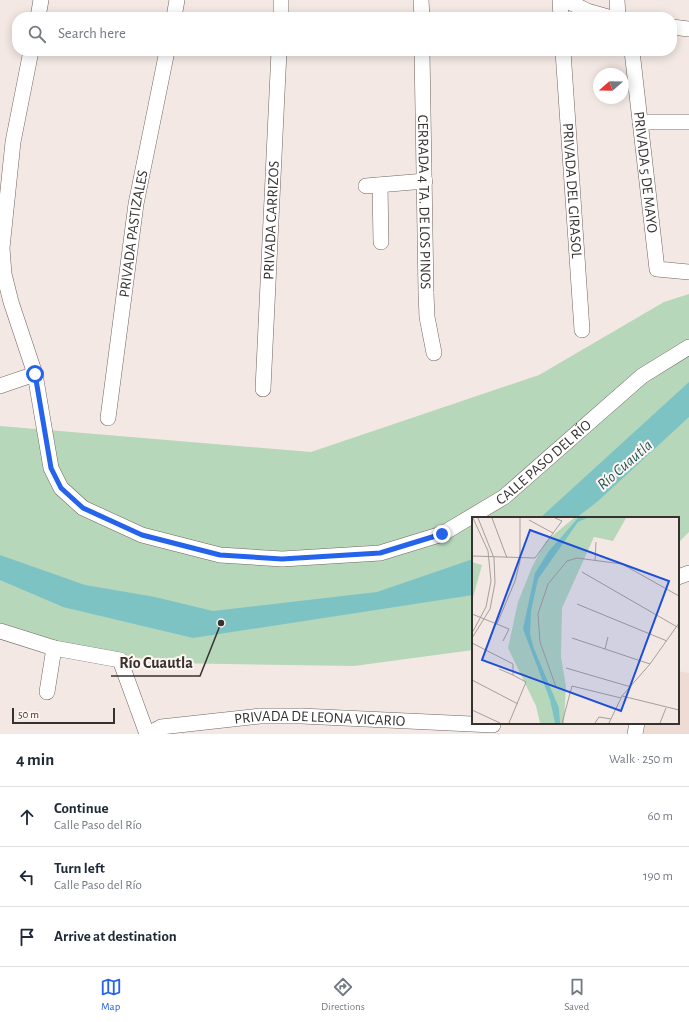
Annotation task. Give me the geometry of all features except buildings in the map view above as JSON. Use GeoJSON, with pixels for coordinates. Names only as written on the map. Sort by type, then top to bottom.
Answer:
{"type":"FeatureCollection","features":[{"type":"Feature","properties":{"kind":"street"},"geometry":{"type":"LineString","coordinates":[[39,12],[41,0]]}},
{"type":"Feature","properties":{"kind":"street"},"geometry":{"type":"LineString","coordinates":[[175,12],[177,0]]}},
{"type":"Feature","properties":{"kind":"street"},"geometry":{"type":"LineString","coordinates":[[280,12],[281,0]]}},
{"type":"Feature","properties":{"kind":"street"},"geometry":{"type":"LineString","coordinates":[[421,0],[422,12]]}},
{"type":"Feature","properties":{"kind":"street"},"geometry":{"type":"LineString","coordinates":[[560,0],[561,12]]}},
{"type":"Feature","properties":{"kind":"street"},"geometry":{"type":"LineString","coordinates":[[566,0],[593,12]]}},
{"type":"Feature","properties":{"kind":"street"},"geometry":{"type":"LineString","coordinates":[[617,0],[618,12]]}},
{"type":"Feature","properties":{"kind":"street"},"geometry":{"type":"LineString","coordinates":[[677,28],[689,29]]}},
{"type":"Feature","properties":{"kind":"street","name":"CALLE PASO DEL RÍO"},"geometry":{"type":"LineString","coordinates":[[30,56],[13,142],[2,248],[4,274],[11,302],[35,374],[51,468],[61,488],[83,508],[142,535],[220,555],[282,559],[380,553],[442,534],[504,497],[642,376],[689,347]]}},
{"type":"Feature","properties":{"kind":"street","name":"PRIVADA PASTIZALES"},"geometry":{"type":"LineString","coordinates":[[108,418],[136,204],[166,56]]}},
{"type":"Feature","properties":{"kind":"street","name":"PRIVADA CARRIZOS"},"geometry":{"type":"LineString","coordinates":[[263,389],[279,56]]}},
{"type":"Feature","properties":{"kind":"street","name":"CERRADA 4 TA. DE LOS PINOS"},"geometry":{"type":"LineString","coordinates":[[422,56],[426,311],[434,353]]}},
{"type":"Feature","properties":{"kind":"street","name":"PRIVADA DEL GIRASOL"},"geometry":{"type":"LineString","coordinates":[[563,56],[582,330]]}},
{"type":"Feature","properties":{"kind":"street","name":"PRIVADA 5 DE MAYO"},"geometry":{"type":"LineString","coordinates":[[633,56],[657,269],[689,272]]}},
{"type":"Feature","properties":{"kind":"street"},"geometry":{"type":"LineString","coordinates":[[640,122],[688,122]]}},
{"type":"Feature","properties":{"kind":"street"},"geometry":{"type":"LineString","coordinates":[[381,242],[373,186],[425,181]]}},
{"type":"Feature","properties":{"kind":"street"},"geometry":{"type":"LineString","coordinates":[[0,386],[35,374]]}},
{"type":"Feature","properties":{"kind":"street"},"geometry":{"type":"LineString","coordinates":[[679,577],[689,573]]}},
{"type":"Feature","properties":{"kind":"street"},"geometry":{"type":"LineString","coordinates":[[0,631],[54,648],[120,660],[147,734]]}},
{"type":"Feature","properties":{"kind":"street"},"geometry":{"type":"LineString","coordinates":[[47,692],[54,648]]}},
{"type":"Feature","properties":{"kind":"street","name":"PRIVADA DE LEONA VICARIO"},"geometry":{"type":"LineString","coordinates":[[147,734],[161,727],[260,716],[301,716],[493,727]]}},
{"type":"Feature","properties":{"kind":"street"},"geometry":{"type":"LineString","coordinates":[[635,734],[637,724]]}},
{"type":"Feature","properties":{"kind":"shaded area"},"geometry":{"type":"Polygon","coordinates":[[[679,671],[689,673],[689,734],[644,734],[645,724],[679,724],[679,671]]]}},
{"type":"Feature","properties":{"kind":"green space"},"geometry":{"type":"Polygon","coordinates":[[[689,294],[689,532],[679,542],[679,517],[472,517],[472,650],[354,666],[169,663],[24,639],[0,625],[0,426],[311,452],[539,375],[664,302],[689,294]]]}},
{"type":"Feature","properties":{"kind":"water"},"geometry":{"type":"Polygon","coordinates":[[[689,382],[689,417],[597,502],[577,517],[541,517],[689,382]]]}},
{"type":"Feature","properties":{"kind":"water"},"geometry":{"type":"Polygon","coordinates":[[[0,555],[85,585],[155,597],[213,611],[377,592],[472,559],[472,595],[193,638],[63,607],[0,580],[0,555]]]}},
{"type":"Feature","properties":{"kind":"place","name":"Río Cuautla"},"geometry":{"type":"Point","coordinates":[221,623]}},
{"type":"Feature","properties":{"kind":"route"},"geometry":{"type":"LineString","coordinates":[[35,374],[51,468],[61,488],[83,508],[142,535],[220,555],[282,559],[380,553],[442,534]]}}]}
